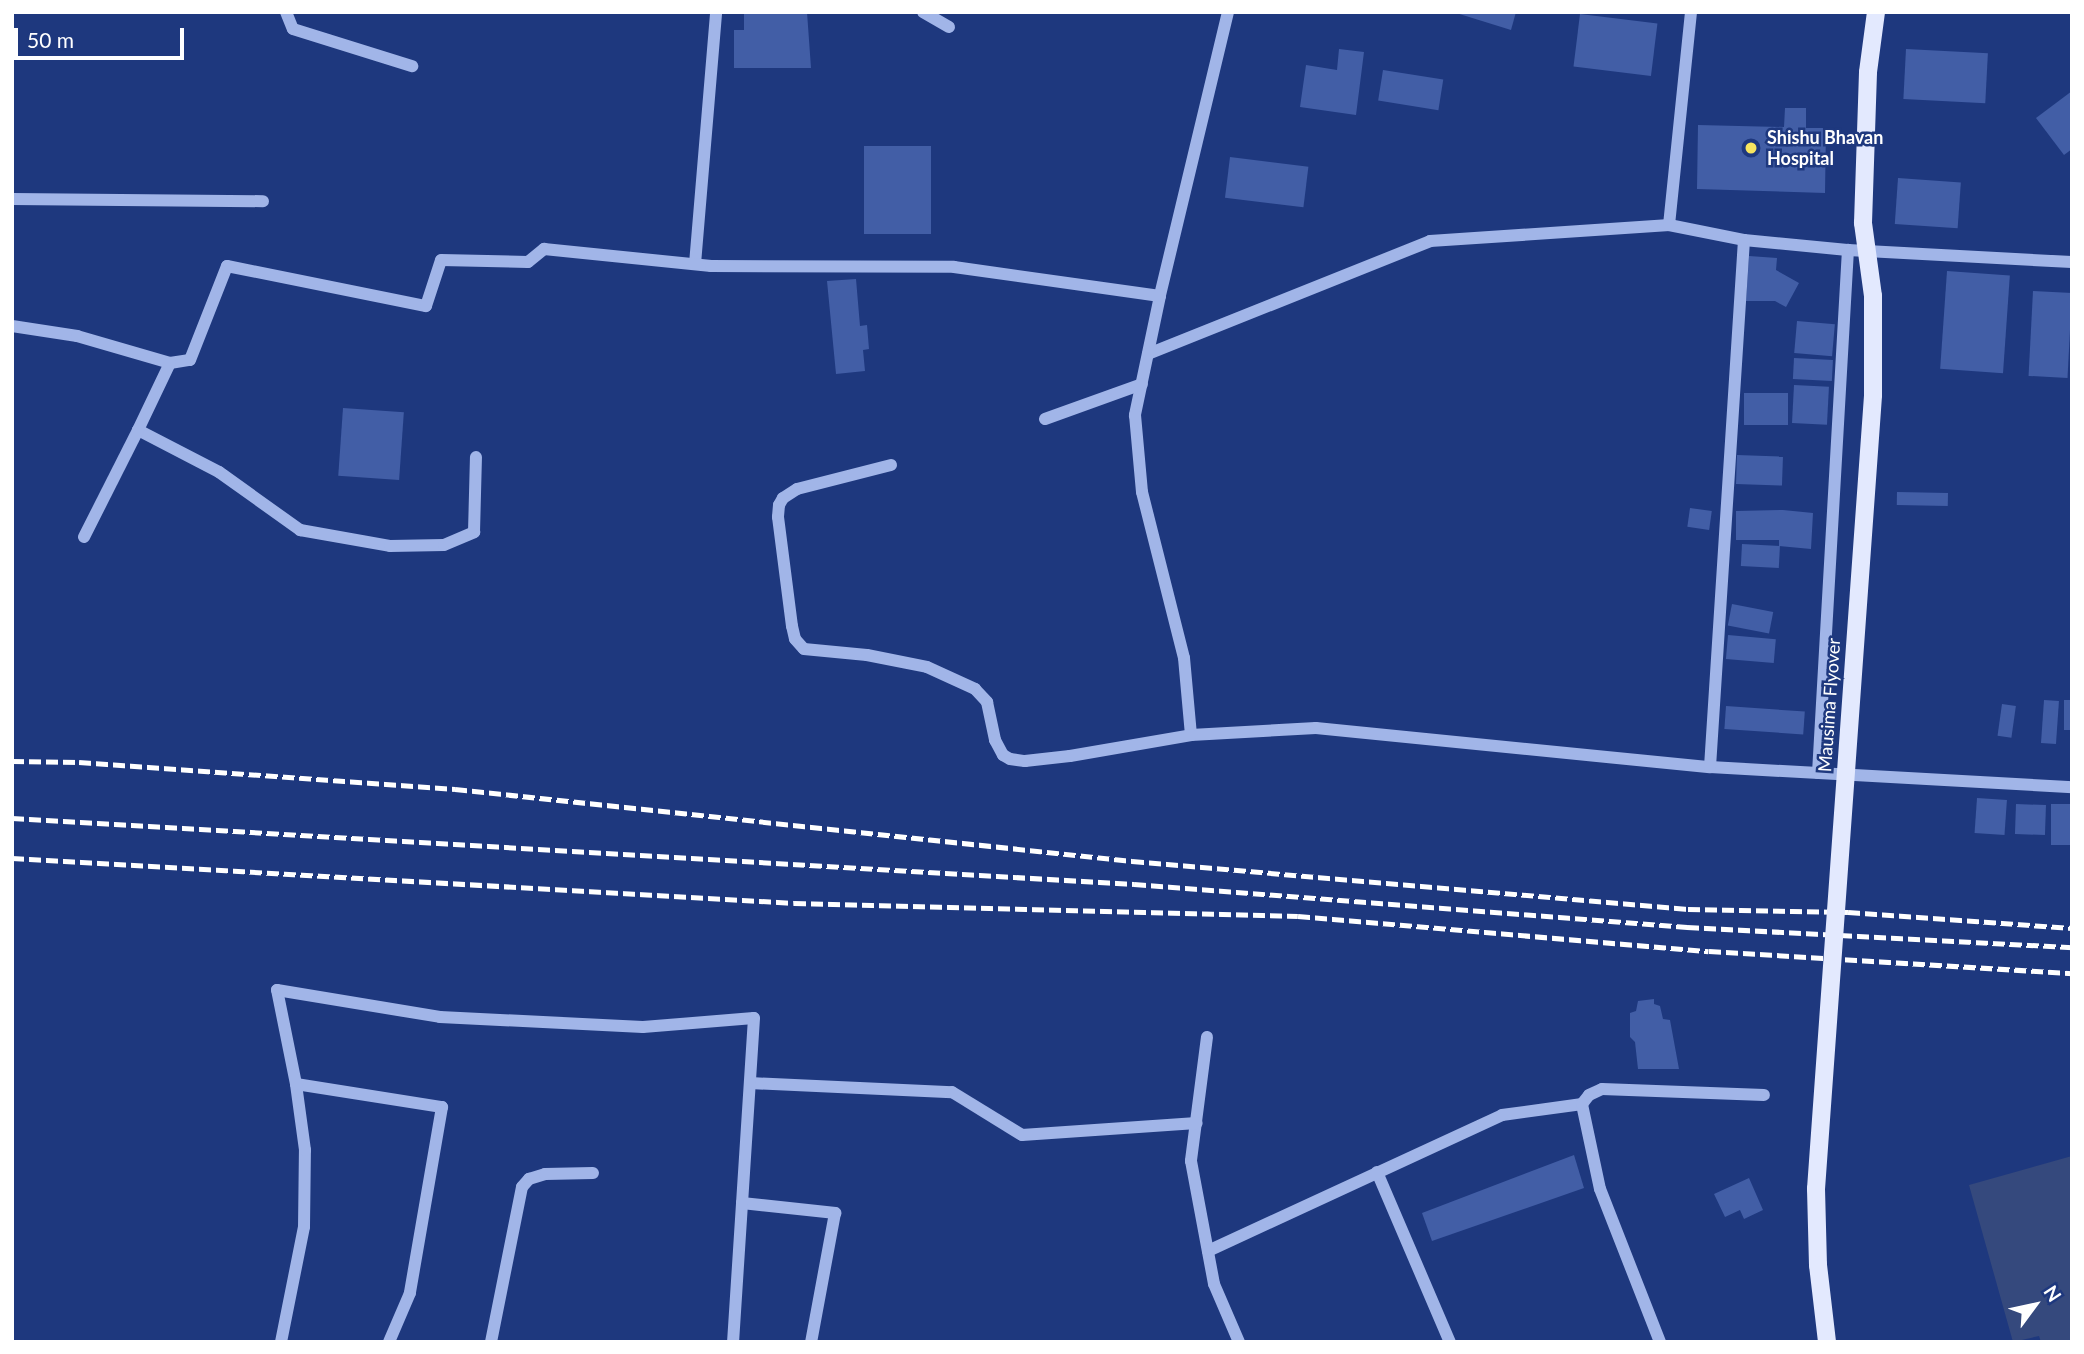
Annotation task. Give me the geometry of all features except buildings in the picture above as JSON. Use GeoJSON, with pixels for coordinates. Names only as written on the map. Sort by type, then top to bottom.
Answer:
{"type":"FeatureCollection","features":[{"type":"Feature","properties":{"kind":"main road","name":"Mausima Flyover"},"geometry":{"type":"LineString","coordinates":[[1827,1342],[1818,1265],[1816,1189],[1872,395],[1873,296],[1863,223],[1868,72],[1876,12]]}},
{"type":"Feature","properties":{"kind":"street"},"geometry":{"type":"LineString","coordinates":[[286,12],[293,29],[412,66]]}},
{"type":"Feature","properties":{"kind":"street"},"geometry":{"type":"LineString","coordinates":[[695,264],[716,12]]}},
{"type":"Feature","properties":{"kind":"street"},"geometry":{"type":"LineString","coordinates":[[923,12],[949,27]]}},
{"type":"Feature","properties":{"kind":"street"},"geometry":{"type":"LineString","coordinates":[[1192,735],[1184,658],[1142,492],[1135,415],[1160,296],[1228,12]]}},
{"type":"Feature","properties":{"kind":"street"},"geometry":{"type":"LineString","coordinates":[[1669,225],[1691,12]]}},
{"type":"Feature","properties":{"kind":"street"},"geometry":{"type":"LineString","coordinates":[[12,199],[263,201]]}},
{"type":"Feature","properties":{"kind":"street"},"geometry":{"type":"LineString","coordinates":[[1148,354],[1430,241],[1669,225],[1744,240],[1848,250],[2072,261]]}},
{"type":"Feature","properties":{"kind":"street"},"geometry":{"type":"LineString","coordinates":[[1710,767],[1744,240]]}},
{"type":"Feature","properties":{"kind":"street"},"geometry":{"type":"LineString","coordinates":[[12,326],[76,337],[170,363],[190,360],[227,265],[426,306],[441,260],[527,262],[544,249],[695,264],[954,267],[1160,296]]}},
{"type":"Feature","properties":{"kind":"street"},"geometry":{"type":"LineString","coordinates":[[1818,772],[1848,250]]}},
{"type":"Feature","properties":{"kind":"street"},"geometry":{"type":"LineString","coordinates":[[84,537],[170,363]]}},
{"type":"Feature","properties":{"kind":"street"},"geometry":{"type":"LineString","coordinates":[[1045,419],[1142,384]]}},
{"type":"Feature","properties":{"kind":"street"},"geometry":{"type":"LineString","coordinates":[[138,430],[219,472],[300,530],[390,546],[444,545],[474,532],[476,457]]}},
{"type":"Feature","properties":{"kind":"street"},"geometry":{"type":"LineString","coordinates":[[891,465],[797,489],[783,498],[779,505],[778,517],[795,639],[804,649],[867,656],[927,667],[975,689],[987,702],[995,740],[1003,755],[1010,759],[1025,761],[1070,757],[1192,735],[1316,728],[1710,767],[2072,787]]}},
{"type":"Feature","properties":{"kind":"street"},"geometry":{"type":"LineString","coordinates":[[281,1342],[304,1227],[304,1150],[296,1084],[277,990],[440,1017],[643,1027],[754,1018],[733,1342]]}},
{"type":"Feature","properties":{"kind":"street"},"geometry":{"type":"LineString","coordinates":[[1207,1037],[1191,1161],[1214,1284],[1238,1342]]}},
{"type":"Feature","properties":{"kind":"street"},"geometry":{"type":"LineString","coordinates":[[750,1083],[952,1092],[1022,1135],[1198,1123]]}},
{"type":"Feature","properties":{"kind":"street"},"geometry":{"type":"LineString","coordinates":[[296,1084],[442,1107],[410,1293],[389,1342]]}},
{"type":"Feature","properties":{"kind":"street"},"geometry":{"type":"LineString","coordinates":[[1208,1251],[1502,1115],[1582,1104],[1589,1095],[1602,1089],[1764,1096]]}},
{"type":"Feature","properties":{"kind":"street"},"geometry":{"type":"LineString","coordinates":[[1582,1104],[1600,1189],[1660,1342]]}},
{"type":"Feature","properties":{"kind":"street"},"geometry":{"type":"LineString","coordinates":[[1377,1172],[1450,1342]]}},
{"type":"Feature","properties":{"kind":"street"},"geometry":{"type":"LineString","coordinates":[[491,1342],[522,1187],[529,1179],[545,1174],[593,1173]]}},
{"type":"Feature","properties":{"kind":"street"},"geometry":{"type":"LineString","coordinates":[[742,1203],[835,1213],[811,1342]]}},
{"type":"Feature","properties":{"kind":"water"},"geometry":{"type":"Polygon","coordinates":[[[2072,1156],[2072,1342],[2041,1342],[2039,1336],[2013,1342],[1969,1185],[2072,1156]]]}},
{"type":"Feature","properties":{"kind":"railway"},"geometry":{"type":"LineString","coordinates":[[12,761],[79,762],[455,789],[1132,861],[1688,909],[1848,912],[2072,928]]}},
{"type":"Feature","properties":{"kind":"railway"},"geometry":{"type":"LineString","coordinates":[[12,818],[1134,884],[1687,927],[2072,947]]}},
{"type":"Feature","properties":{"kind":"railway"},"geometry":{"type":"LineString","coordinates":[[12,858],[794,903],[1298,916],[1709,951],[2072,973]]}},
{"type":"Feature","properties":{"kind":"place","name":"Shishu Bhavan Hospital"},"geometry":{"type":"Point","coordinates":[1751,148]}}]}
